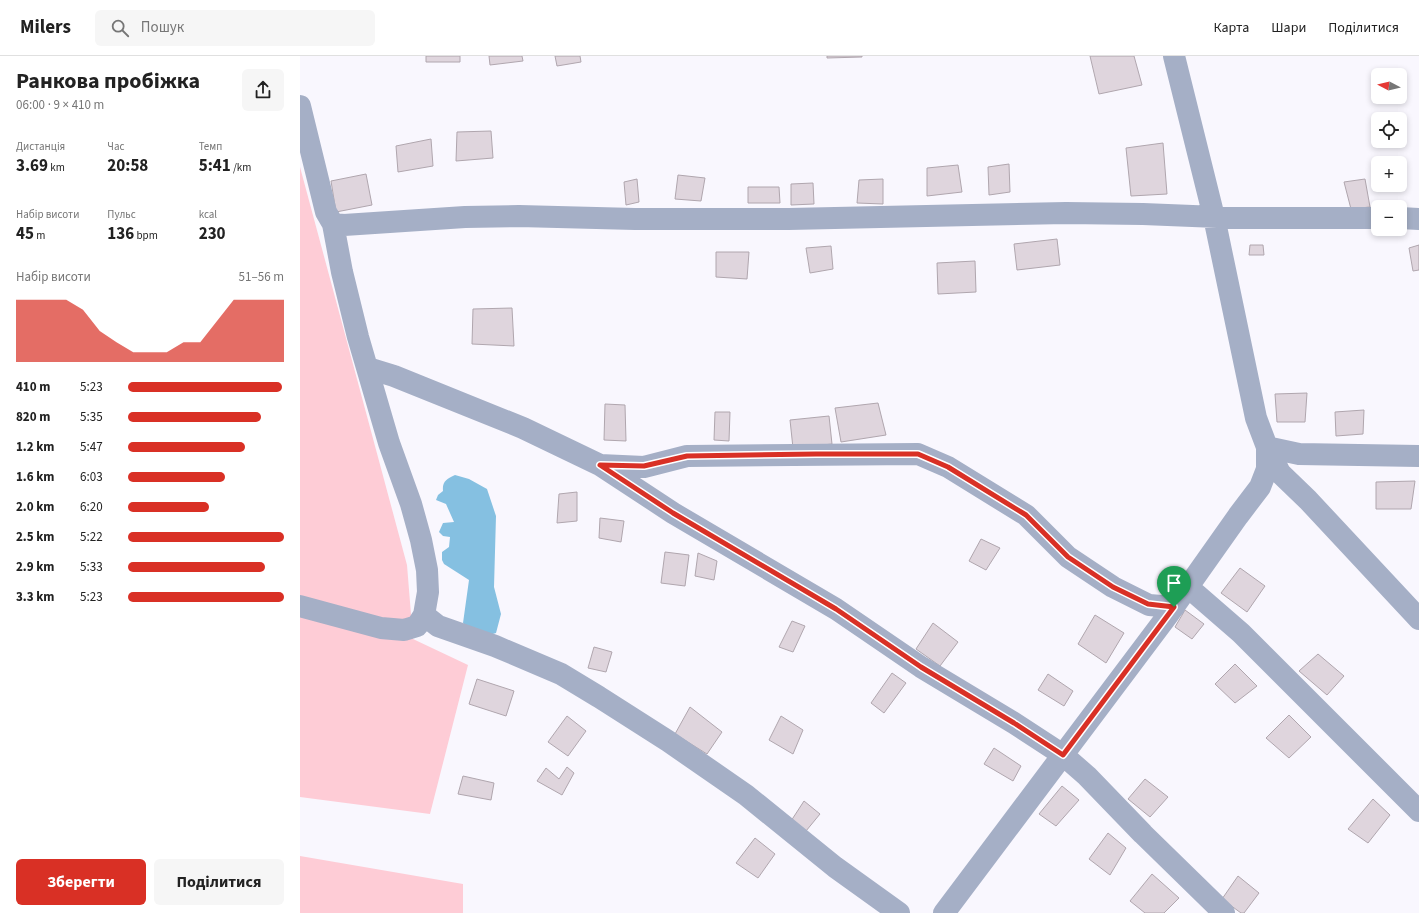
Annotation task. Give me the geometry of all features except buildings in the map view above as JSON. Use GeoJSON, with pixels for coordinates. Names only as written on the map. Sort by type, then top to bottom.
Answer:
{"type":"FeatureCollection","features":[{"type":"Feature","properties":{"kind":"street"},"geometry":{"type":"LineString","coordinates":[[1174,56],[1214,217],[1256,418],[1267,447],[1280,473],[1308,500],[1419,619]]}},
{"type":"Feature","properties":{"kind":"street"},"geometry":{"type":"LineString","coordinates":[[300,106],[326,212],[333,224],[342,272],[358,337],[389,443],[411,504],[427,570],[428,592],[424,615],[417,626],[404,630],[380,628],[300,606]]}},
{"type":"Feature","properties":{"kind":"street"},"geometry":{"type":"LineString","coordinates":[[333,224],[344,225],[466,217],[519,216],[635,220],[789,219],[1066,213],[1214,217],[1371,218]]}},
{"type":"Feature","properties":{"kind":"street"},"geometry":{"type":"LineString","coordinates":[[1407,218],[1419,219]]}},
{"type":"Feature","properties":{"kind":"street"},"geometry":{"type":"LineString","coordinates":[[368,368],[394,376],[523,428],[600,465],[673,513],[836,609],[921,667],[1014,723],[1063,755],[1087,776],[1143,834],[1224,913]]}},
{"type":"Feature","properties":{"kind":"street"},"geometry":{"type":"LineString","coordinates":[[1267,447],[1299,454],[1419,456]]}},
{"type":"Feature","properties":{"kind":"street"},"geometry":{"type":"LineString","coordinates":[[944,913],[1174,607],[1260,487],[1267,469],[1267,447]]}},
{"type":"Feature","properties":{"kind":"street"},"geometry":{"type":"LineString","coordinates":[[600,465],[644,466],[687,456],[918,454],[948,467],[1026,515],[1068,557],[1113,587],[1148,604],[1174,607]]}},
{"type":"Feature","properties":{"kind":"street"},"geometry":{"type":"LineString","coordinates":[[1188,587],[1241,633],[1419,811]]}},
{"type":"Feature","properties":{"kind":"street"},"geometry":{"type":"LineString","coordinates":[[424,615],[438,626],[495,646],[562,674],[599,697],[668,741],[746,795],[835,866],[899,913]]}},
{"type":"Feature","properties":{"kind":"shaded area"},"geometry":{"type":"Polygon","coordinates":[[[300,167],[407,565],[413,639],[468,665],[430,814],[300,797],[300,167]]]}},
{"type":"Feature","properties":{"kind":"shaded area"},"geometry":{"type":"Polygon","coordinates":[[[300,856],[463,884],[463,913],[300,913],[300,856]]]}},
{"type":"Feature","properties":{"kind":"water"},"geometry":{"type":"Polygon","coordinates":[[[455,475],[469,479],[487,489],[496,516],[494,587],[501,614],[496,633],[492,634],[487,635],[474,632],[463,623],[469,580],[444,564],[442,560],[442,552],[449,547],[450,537],[443,536],[439,532],[443,523],[454,522],[446,504],[436,500],[438,495],[443,491],[443,485],[446,481],[455,475]]]}},
{"type":"Feature","properties":{"kind":"route"},"geometry":{"type":"LineString","coordinates":[[918,454],[948,467],[1026,515],[1068,557],[1113,587],[1148,604],[1174,607],[1063,755],[1014,723],[921,667],[836,609],[673,513],[600,465],[644,466],[687,456],[918,454]]}}]}
